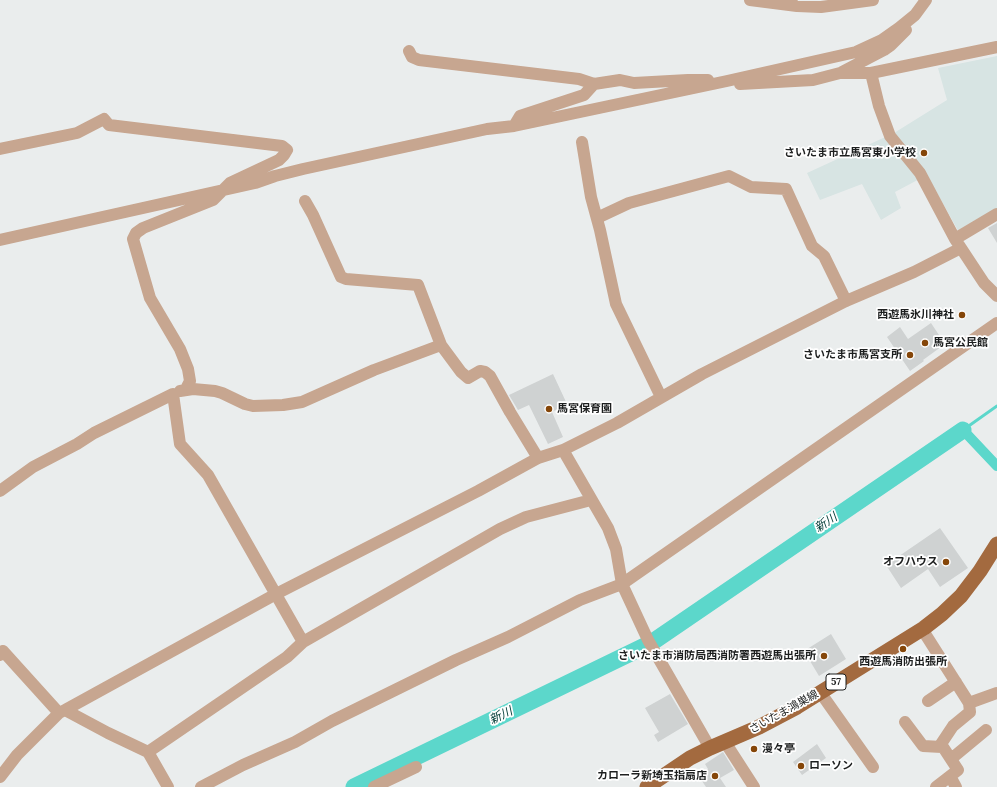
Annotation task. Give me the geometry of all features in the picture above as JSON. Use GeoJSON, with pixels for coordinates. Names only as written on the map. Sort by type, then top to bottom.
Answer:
{"type":"FeatureCollection","features":[{"type":"Feature","properties":{"kind":"main road","name":"さいたま鴻巣線"},"geometry":{"type":"LineString","coordinates":[[647,787],[678,766],[710,748],[779,717],[922,629],[942,614],[961,596],[980,571],[997,544]]}},
{"type":"Feature","properties":{"kind":"street"},"geometry":{"type":"LineString","coordinates":[[750,0],[797,6],[821,7],[873,0]]}},
{"type":"Feature","properties":{"kind":"street"},"geometry":{"type":"LineString","coordinates":[[409,51],[412,57],[418,60],[579,79],[594,84],[620,80],[634,83],[688,80],[727,81],[739,84],[813,80],[840,73],[891,45],[911,25],[918,0]]}},
{"type":"Feature","properties":{"kind":"street"},"geometry":{"type":"LineString","coordinates":[[0,240],[255,184],[275,176],[302,169],[487,129],[514,126],[856,52],[882,40],[915,15],[926,0]]}},
{"type":"Feature","properties":{"kind":"street"},"geometry":{"type":"LineString","coordinates":[[840,73],[871,73],[997,47]]}},
{"type":"Feature","properties":{"kind":"street"},"geometry":{"type":"LineString","coordinates":[[871,73],[890,136],[920,173],[958,244],[984,283],[997,296]]}},
{"type":"Feature","properties":{"kind":"street"},"geometry":{"type":"LineString","coordinates":[[514,126],[520,116],[584,94],[594,84]]}},
{"type":"Feature","properties":{"kind":"street"},"geometry":{"type":"LineString","coordinates":[[0,149],[77,133],[104,119],[109,125],[282,146],[286,150],[284,156],[279,160],[230,183],[220,191],[213,200],[143,228],[133,239],[150,298],[180,349],[188,369],[190,381],[186,389]]}},
{"type":"Feature","properties":{"kind":"street"},"geometry":{"type":"LineString","coordinates":[[582,142],[591,197],[613,284],[616,304],[660,397]]}},
{"type":"Feature","properties":{"kind":"street"},"geometry":{"type":"LineString","coordinates":[[597,218],[629,204],[729,176],[751,187],[786,189],[812,246],[824,256],[846,301]]}},
{"type":"Feature","properties":{"kind":"street"},"geometry":{"type":"LineString","coordinates":[[305,201],[313,215],[341,277],[346,279],[418,286],[441,345],[461,372],[468,378],[480,371],[485,372],[490,376],[538,458]]}},
{"type":"Feature","properties":{"kind":"street"},"geometry":{"type":"LineString","coordinates":[[0,777],[17,755],[62,711],[276,594],[478,491],[538,458],[563,450],[617,423],[702,374],[846,301],[914,272],[958,244],[997,214]]}},
{"type":"Feature","properties":{"kind":"street"},"geometry":{"type":"LineString","coordinates":[[201,787],[243,765],[295,742],[332,721],[456,660],[508,637],[580,600],[622,584],[997,323]]}},
{"type":"Feature","properties":{"kind":"street"},"geometry":{"type":"LineString","coordinates":[[0,491],[33,467],[77,444],[94,433],[186,389],[215,391],[253,406],[283,405],[302,402],[374,370],[441,345]]}},
{"type":"Feature","properties":{"kind":"street"},"geometry":{"type":"LineString","coordinates":[[173,394],[180,444],[208,475],[303,642]]}},
{"type":"Feature","properties":{"kind":"street"},"geometry":{"type":"LineString","coordinates":[[563,450],[608,528],[616,549],[622,584],[648,640],[710,748]]}},
{"type":"Feature","properties":{"kind":"street"},"geometry":{"type":"LineString","coordinates":[[148,752],[286,657],[303,642],[500,529],[526,516],[591,500]]}},
{"type":"Feature","properties":{"kind":"street"},"geometry":{"type":"LineString","coordinates":[[922,629],[969,703],[970,712],[953,726],[941,744],[958,770],[936,787]]}},
{"type":"Feature","properties":{"kind":"street"},"geometry":{"type":"LineString","coordinates":[[0,655],[4,651],[62,711],[148,752],[168,787]]}},
{"type":"Feature","properties":{"kind":"street"},"geometry":{"type":"LineString","coordinates":[[928,701],[956,682]]}},
{"type":"Feature","properties":{"kind":"street"},"geometry":{"type":"LineString","coordinates":[[820,692],[873,767]]}},
{"type":"Feature","properties":{"kind":"street"},"geometry":{"type":"LineString","coordinates":[[969,703],[997,693]]}},
{"type":"Feature","properties":{"kind":"street"},"geometry":{"type":"LineString","coordinates":[[905,722],[922,746],[942,747]]}},
{"type":"Feature","properties":{"kind":"street"},"geometry":{"type":"LineString","coordinates":[[951,759],[986,730]]}},
{"type":"Feature","properties":{"kind":"street"},"geometry":{"type":"LineString","coordinates":[[726,742],[754,787]]}},
{"type":"Feature","properties":{"kind":"street"},"geometry":{"type":"LineString","coordinates":[[374,787],[416,767]]}},
{"type":"Feature","properties":{"kind":"street"},"geometry":{"type":"LineString","coordinates":[[950,776],[956,787]]}},
{"type":"Feature","properties":{"kind":"shaded area","name":"さいたま市立馬宮東小学校"},"geometry":{"type":"Polygon","coordinates":[[[997,56],[997,210],[960,234],[927,175],[895,192],[901,208],[881,220],[862,184],[820,200],[807,173],[894,133],[947,100],[938,68],[997,56]]]}},
{"type":"Feature","properties":{"kind":"building"},"geometry":{"type":"Polygon","coordinates":[[[997,223],[997,243],[988,228],[997,223]]]}},
{"type":"Feature","properties":{"kind":"building"},"geometry":{"type":"Polygon","coordinates":[[[931,323],[945,344],[910,371],[887,337],[900,327],[908,339],[931,323]]]}},
{"type":"Feature","properties":{"kind":"building"},"geometry":{"type":"Polygon","coordinates":[[[553,374],[567,404],[552,412],[563,437],[548,444],[529,405],[518,410],[509,395],[553,374]]]}},
{"type":"Feature","properties":{"kind":"building"},"geometry":{"type":"Polygon","coordinates":[[[940,528],[968,568],[940,587],[928,569],[901,588],[886,565],[940,528]]]}},
{"type":"Feature","properties":{"kind":"building"},"geometry":{"type":"Polygon","coordinates":[[[831,634],[846,659],[819,676],[804,651],[831,634]]]}},
{"type":"Feature","properties":{"kind":"building"},"geometry":{"type":"Polygon","coordinates":[[[670,694],[688,724],[658,742],[654,735],[659,732],[645,708],[670,694]]]}},
{"type":"Feature","properties":{"kind":"building"},"geometry":{"type":"Polygon","coordinates":[[[817,744],[826,758],[802,775],[793,762],[817,744]]]}},
{"type":"Feature","properties":{"kind":"building"},"geometry":{"type":"Polygon","coordinates":[[[723,752],[734,770],[720,778],[726,787],[706,787],[698,775],[708,769],[705,764],[723,752]]]}},
{"type":"Feature","properties":{"kind":"waterway","name":"新川"},"geometry":{"type":"LineString","coordinates":[[963,430],[997,406]]}},
{"type":"Feature","properties":{"kind":"waterway"},"geometry":{"type":"LineString","coordinates":[[963,430],[997,466]]}},
{"type":"Feature","properties":{"kind":"waterway","name":"新川"},"geometry":{"type":"LineString","coordinates":[[654,641],[963,430]]}},
{"type":"Feature","properties":{"kind":"waterway","name":"新川"},"geometry":{"type":"LineString","coordinates":[[354,787],[647,645]]}},
{"type":"Feature","properties":{"kind":"place","name":"さいたま市立馬宮東小学校"},"geometry":{"type":"Point","coordinates":[924,153]}},
{"type":"Feature","properties":{"kind":"place","name":"西遊馬氷川神社"},"geometry":{"type":"Point","coordinates":[962,315]}},
{"type":"Feature","properties":{"kind":"place","name":"馬宮公民館"},"geometry":{"type":"Point","coordinates":[925,343]}},
{"type":"Feature","properties":{"kind":"place","name":"さいたま市馬宮支所"},"geometry":{"type":"Point","coordinates":[910,355]}},
{"type":"Feature","properties":{"kind":"place","name":"馬宮保育園"},"geometry":{"type":"Point","coordinates":[549,409]}},
{"type":"Feature","properties":{"kind":"place","name":"オフハウス"},"geometry":{"type":"Point","coordinates":[946,562]}},
{"type":"Feature","properties":{"kind":"place","name":"西遊馬消防出張所"},"geometry":{"type":"Point","coordinates":[903,649]}},
{"type":"Feature","properties":{"kind":"place","name":"さいたま市消防局西消防署西遊馬出張所"},"geometry":{"type":"Point","coordinates":[824,656]}},
{"type":"Feature","properties":{"kind":"place","name":"漫々亭"},"geometry":{"type":"Point","coordinates":[754,749]}},
{"type":"Feature","properties":{"kind":"place","name":"ローソン"},"geometry":{"type":"Point","coordinates":[801,766]}},
{"type":"Feature","properties":{"kind":"place","name":"カローラ新埼玉指扇店"},"geometry":{"type":"Point","coordinates":[715,776]}}]}
